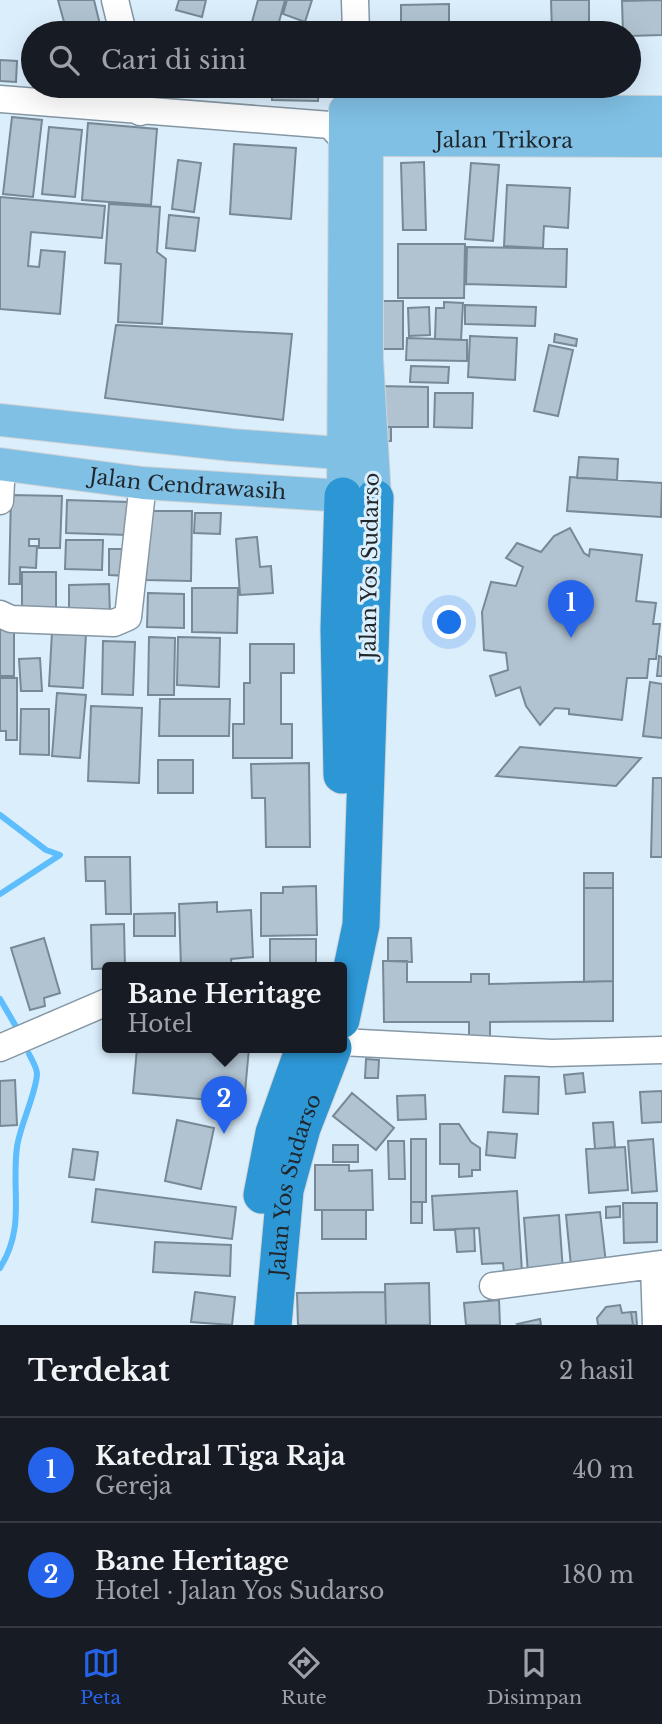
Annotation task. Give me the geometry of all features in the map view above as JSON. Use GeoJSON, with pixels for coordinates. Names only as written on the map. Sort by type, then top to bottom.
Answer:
{"type":"FeatureCollection","features":[{"type":"Feature","properties":{"kind":"highway","name":"Jalan Yos Sudarso"},"geometry":{"type":"LineString","coordinates":[[332,962],[338,929],[342,818],[339,629],[359,497]]}},
{"type":"Feature","properties":{"kind":"highway","name":"Jalan Yos Sudarso"},"geometry":{"type":"LineString","coordinates":[[347,992],[361,925],[359,497]]}},
{"type":"Feature","properties":{"kind":"highway","name":"Jalan Yos Sudarso"},"geometry":{"type":"LineString","coordinates":[[251,1325],[266,1163],[302,1053]]}},
{"type":"Feature","properties":{"kind":"highway","name":"Jalan Yos Sudarso"},"geometry":{"type":"LineString","coordinates":[[273,1325],[285,1190],[302,1128],[331,1053]]}},
{"type":"Feature","properties":{"kind":"main road","name":"Jalan Trikora"},"geometry":{"type":"LineString","coordinates":[[353,115],[662,112]]}},
{"type":"Feature","properties":{"kind":"main road","name":"Jalan Trikora"},"geometry":{"type":"LineString","coordinates":[[353,115],[662,141]]}},
{"type":"Feature","properties":{"kind":"main road","name":"Jalan Yos Sudarso"},"geometry":{"type":"LineString","coordinates":[[353,115],[367,358],[357,454],[359,497]]}},
{"type":"Feature","properties":{"kind":"main road","name":"Jalan Cendrawasih"},"geometry":{"type":"LineString","coordinates":[[0,420],[232,445],[357,454]]}},
{"type":"Feature","properties":{"kind":"main road","name":"Jalan Cendrawasih"},"geometry":{"type":"LineString","coordinates":[[1,464],[143,483],[359,497]]}},
{"type":"Feature","properties":{"kind":"street"},"geometry":{"type":"LineString","coordinates":[[115,0],[119,21]]}},
{"type":"Feature","properties":{"kind":"street"},"geometry":{"type":"LineString","coordinates":[[355,0],[356,21]]}},
{"type":"Feature","properties":{"kind":"street"},"geometry":{"type":"LineString","coordinates":[[137,98],[140,112]]}},
{"type":"Feature","properties":{"kind":"street"},"geometry":{"type":"LineString","coordinates":[[0,99],[140,112],[353,115]]}},
{"type":"Feature","properties":{"kind":"street"},"geometry":{"type":"LineString","coordinates":[[0,501],[1,464]]}},
{"type":"Feature","properties":{"kind":"street"},"geometry":{"type":"LineString","coordinates":[[0,614],[11,619],[114,623],[128,617],[143,483]]}},
{"type":"Feature","properties":{"kind":"street"},"geometry":{"type":"LineString","coordinates":[[0,1048],[102,1004]]}},
{"type":"Feature","properties":{"kind":"street"},"geometry":{"type":"LineString","coordinates":[[347,1042],[552,1053],[662,1050]]}},
{"type":"Feature","properties":{"kind":"street"},"geometry":{"type":"LineString","coordinates":[[493,1286],[658,1265],[656,1325]]}},
{"type":"Feature","properties":{"kind":"building"},"geometry":{"type":"Polygon","coordinates":[[[58,0],[94,0],[99,21],[64,21],[58,0]]]}},
{"type":"Feature","properties":{"kind":"building"},"geometry":{"type":"Polygon","coordinates":[[[179,0],[206,0],[202,17],[176,10],[179,0]]]}},
{"type":"Feature","properties":{"kind":"building"},"geometry":{"type":"Polygon","coordinates":[[[258,0],[285,0],[279,21],[252,21],[258,0]]]}},
{"type":"Feature","properties":{"kind":"building"},"geometry":{"type":"Polygon","coordinates":[[[287,0],[312,0],[305,21],[283,14],[287,0]]]}},
{"type":"Feature","properties":{"kind":"building"},"geometry":{"type":"Polygon","coordinates":[[[551,0],[589,0],[589,21],[552,21],[551,0]]]}},
{"type":"Feature","properties":{"kind":"building"},"geometry":{"type":"Polygon","coordinates":[[[662,0],[662,35],[641,36],[641,21],[623,21],[622,1],[662,0]]]}},
{"type":"Feature","properties":{"kind":"building"},"geometry":{"type":"Polygon","coordinates":[[[449,4],[449,21],[401,21],[401,5],[449,4]]]}},
{"type":"Feature","properties":{"kind":"building"},"geometry":{"type":"Polygon","coordinates":[[[0,60],[17,61],[16,82],[0,81],[0,60]]]}},
{"type":"Feature","properties":{"kind":"building"},"geometry":{"type":"Polygon","coordinates":[[[272,98],[318,98],[318,101],[272,98]]]}},
{"type":"Feature","properties":{"kind":"building"},"geometry":{"type":"Polygon","coordinates":[[[12,117],[42,120],[33,197],[3,194],[12,117]]]}},
{"type":"Feature","properties":{"kind":"building"},"geometry":{"type":"Polygon","coordinates":[[[88,123],[157,129],[151,205],[82,200],[88,123]]]}},
{"type":"Feature","properties":{"kind":"building"},"geometry":{"type":"Polygon","coordinates":[[[49,127],[82,130],[75,197],[42,194],[49,127]]]}},
{"type":"Feature","properties":{"kind":"building"},"geometry":{"type":"Polygon","coordinates":[[[234,144],[296,148],[291,219],[230,214],[234,144]]]}},
{"type":"Feature","properties":{"kind":"building"},"geometry":{"type":"Polygon","coordinates":[[[178,160],[201,163],[194,212],[172,209],[178,160]]]}},
{"type":"Feature","properties":{"kind":"building"},"geometry":{"type":"Polygon","coordinates":[[[424,162],[426,230],[403,230],[401,163],[424,162]]]}},
{"type":"Feature","properties":{"kind":"building"},"geometry":{"type":"Polygon","coordinates":[[[471,163],[499,165],[493,241],[465,239],[471,163]]]}},
{"type":"Feature","properties":{"kind":"building"},"geometry":{"type":"Polygon","coordinates":[[[507,185],[570,188],[568,228],[544,226],[543,248],[504,246],[507,185]]]}},
{"type":"Feature","properties":{"kind":"building"},"geometry":{"type":"Polygon","coordinates":[[[0,197],[105,206],[102,238],[31,232],[28,266],[39,267],[41,250],[65,252],[60,314],[0,309],[0,197]]]}},
{"type":"Feature","properties":{"kind":"building"},"geometry":{"type":"Polygon","coordinates":[[[109,204],[160,207],[157,252],[166,259],[162,324],[118,322],[121,264],[105,263],[109,204]]]}},
{"type":"Feature","properties":{"kind":"building"},"geometry":{"type":"Polygon","coordinates":[[[169,215],[199,218],[195,251],[166,248],[169,215]]]}},
{"type":"Feature","properties":{"kind":"building"},"geometry":{"type":"Polygon","coordinates":[[[398,244],[465,244],[464,298],[398,298],[398,244]]]}},
{"type":"Feature","properties":{"kind":"building"},"geometry":{"type":"Polygon","coordinates":[[[467,247],[567,249],[566,287],[466,284],[467,247]]]}},
{"type":"Feature","properties":{"kind":"building"},"geometry":{"type":"Polygon","coordinates":[[[379,301],[403,301],[403,349],[379,349],[379,301]]]}},
{"type":"Feature","properties":{"kind":"building"},"geometry":{"type":"Polygon","coordinates":[[[444,302],[463,303],[461,340],[435,339],[436,308],[444,308],[444,302]]]}},
{"type":"Feature","properties":{"kind":"building"},"geometry":{"type":"Polygon","coordinates":[[[465,305],[536,307],[535,326],[465,324],[465,305]]]}},
{"type":"Feature","properties":{"kind":"building"},"geometry":{"type":"Polygon","coordinates":[[[429,307],[430,335],[409,336],[408,308],[429,307]]]}},
{"type":"Feature","properties":{"kind":"building"},"geometry":{"type":"Polygon","coordinates":[[[116,325],[292,334],[283,420],[105,398],[116,325]]]}},
{"type":"Feature","properties":{"kind":"building"},"geometry":{"type":"Polygon","coordinates":[[[555,334],[577,339],[576,346],[554,342],[555,334]]]}},
{"type":"Feature","properties":{"kind":"building"},"geometry":{"type":"Polygon","coordinates":[[[470,336],[517,338],[515,380],[468,377],[470,336]]]}},
{"type":"Feature","properties":{"kind":"building"},"geometry":{"type":"Polygon","coordinates":[[[407,338],[467,340],[467,361],[406,360],[407,338]]]}},
{"type":"Feature","properties":{"kind":"building"},"geometry":{"type":"Polygon","coordinates":[[[549,345],[573,350],[558,416],[534,411],[549,345]]]}},
{"type":"Feature","properties":{"kind":"building"},"geometry":{"type":"Polygon","coordinates":[[[411,366],[449,367],[448,383],[410,382],[411,366]]]}},
{"type":"Feature","properties":{"kind":"building"},"geometry":{"type":"Polygon","coordinates":[[[378,386],[428,387],[428,427],[378,427],[378,386]]]}},
{"type":"Feature","properties":{"kind":"building"},"geometry":{"type":"Polygon","coordinates":[[[435,393],[473,393],[472,428],[434,427],[435,393]]]}},
{"type":"Feature","properties":{"kind":"building"},"geometry":{"type":"Polygon","coordinates":[[[378,427],[391,427],[391,441],[378,441],[378,427]]]}},
{"type":"Feature","properties":{"kind":"building"},"geometry":{"type":"Polygon","coordinates":[[[579,457],[618,459],[617,480],[577,478],[579,457]]]}},
{"type":"Feature","properties":{"kind":"building"},"geometry":{"type":"Polygon","coordinates":[[[570,477],[662,483],[661,517],[567,511],[570,477]]]}},
{"type":"Feature","properties":{"kind":"building"},"geometry":{"type":"Polygon","coordinates":[[[11,495],[62,496],[60,548],[39,548],[39,539],[29,539],[29,546],[37,546],[36,568],[20,567],[20,584],[9,584],[11,495]]]}},
{"type":"Feature","properties":{"kind":"building"},"geometry":{"type":"Polygon","coordinates":[[[67,500],[129,502],[128,535],[66,533],[67,500]]]}},
{"type":"Feature","properties":{"kind":"building"},"geometry":{"type":"Polygon","coordinates":[[[147,511],[192,511],[191,581],[146,580],[147,511]]]}},
{"type":"Feature","properties":{"kind":"building"},"geometry":{"type":"Polygon","coordinates":[[[195,513],[221,513],[220,534],[194,533],[195,513]]]}},
{"type":"Feature","properties":{"kind":"building"},"geometry":{"type":"Polygon","coordinates":[[[570,528],[584,553],[589,556],[590,549],[642,555],[636,601],[656,603],[653,624],[660,624],[656,659],[649,659],[647,678],[627,678],[622,720],[569,714],[569,709],[555,708],[540,725],[526,706],[520,687],[496,696],[490,676],[508,670],[506,653],[484,650],[482,612],[491,582],[516,586],[523,567],[506,558],[517,543],[541,552],[554,536],[570,528]]]}},
{"type":"Feature","properties":{"kind":"building"},"geometry":{"type":"Polygon","coordinates":[[[257,537],[260,567],[271,566],[273,593],[240,595],[236,539],[257,537]]]}},
{"type":"Feature","properties":{"kind":"building"},"geometry":{"type":"Polygon","coordinates":[[[66,540],[103,540],[102,570],[65,569],[66,540]]]}},
{"type":"Feature","properties":{"kind":"building"},"geometry":{"type":"Polygon","coordinates":[[[109,549],[128,549],[127,576],[109,575],[109,549]]]}},
{"type":"Feature","properties":{"kind":"building"},"geometry":{"type":"Polygon","coordinates":[[[22,572],[56,572],[56,615],[22,615],[22,572]]]}},
{"type":"Feature","properties":{"kind":"building"},"geometry":{"type":"Polygon","coordinates":[[[109,584],[110,615],[69,616],[69,585],[109,584]]]}},
{"type":"Feature","properties":{"kind":"building"},"geometry":{"type":"Polygon","coordinates":[[[192,588],[238,588],[237,633],[192,632],[192,588]]]}},
{"type":"Feature","properties":{"kind":"building"},"geometry":{"type":"Polygon","coordinates":[[[148,593],[184,594],[184,628],[147,627],[148,593]]]}},
{"type":"Feature","properties":{"kind":"building"},"geometry":{"type":"Polygon","coordinates":[[[0,626],[14,626],[14,676],[0,676],[0,626]]]}},
{"type":"Feature","properties":{"kind":"building"},"geometry":{"type":"Polygon","coordinates":[[[52,632],[86,634],[83,688],[49,686],[52,632]]]}},
{"type":"Feature","properties":{"kind":"building"},"geometry":{"type":"Polygon","coordinates":[[[149,637],[175,638],[174,695],[148,695],[149,637]]]}},
{"type":"Feature","properties":{"kind":"building"},"geometry":{"type":"Polygon","coordinates":[[[178,637],[220,638],[219,687],[177,685],[178,637]]]}},
{"type":"Feature","properties":{"kind":"building"},"geometry":{"type":"Polygon","coordinates":[[[103,641],[135,642],[133,695],[102,694],[103,641]]]}},
{"type":"Feature","properties":{"kind":"building"},"geometry":{"type":"Polygon","coordinates":[[[250,644],[294,644],[294,673],[281,673],[281,724],[292,724],[292,758],[233,758],[233,724],[244,724],[244,683],[250,683],[250,644]]]}},
{"type":"Feature","properties":{"kind":"building"},"geometry":{"type":"Polygon","coordinates":[[[659,656],[662,657],[662,676],[657,676],[659,656]]]}},
{"type":"Feature","properties":{"kind":"building"},"geometry":{"type":"Polygon","coordinates":[[[40,658],[42,691],[21,691],[19,659],[40,658]]]}},
{"type":"Feature","properties":{"kind":"building"},"geometry":{"type":"Polygon","coordinates":[[[0,678],[17,678],[17,740],[6,740],[6,731],[0,731],[0,678]]]}},
{"type":"Feature","properties":{"kind":"building"},"geometry":{"type":"Polygon","coordinates":[[[650,682],[662,684],[662,738],[643,736],[650,682]]]}},
{"type":"Feature","properties":{"kind":"building"},"geometry":{"type":"Polygon","coordinates":[[[57,693],[86,695],[80,758],[52,756],[57,693]]]}},
{"type":"Feature","properties":{"kind":"building"},"geometry":{"type":"Polygon","coordinates":[[[160,699],[230,699],[229,736],[159,736],[160,699]]]}},
{"type":"Feature","properties":{"kind":"building"},"geometry":{"type":"Polygon","coordinates":[[[91,706],[142,708],[139,783],[88,781],[91,706]]]}},
{"type":"Feature","properties":{"kind":"building"},"geometry":{"type":"Polygon","coordinates":[[[21,709],[49,709],[49,755],[20,754],[21,709]]]}},
{"type":"Feature","properties":{"kind":"building"},"geometry":{"type":"Polygon","coordinates":[[[520,747],[641,758],[616,786],[496,776],[520,747]]]}},
{"type":"Feature","properties":{"kind":"building"},"geometry":{"type":"Polygon","coordinates":[[[158,760],[193,760],[193,793],[158,793],[158,760]]]}},
{"type":"Feature","properties":{"kind":"building"},"geometry":{"type":"Polygon","coordinates":[[[309,763],[310,847],[266,847],[265,798],[252,798],[251,764],[309,763]]]}},
{"type":"Feature","properties":{"kind":"building"},"geometry":{"type":"Polygon","coordinates":[[[653,778],[662,778],[662,857],[651,857],[653,778]]]}},
{"type":"Feature","properties":{"kind":"building"},"geometry":{"type":"Polygon","coordinates":[[[85,857],[130,857],[131,914],[106,914],[105,881],[86,881],[85,857]]]}},
{"type":"Feature","properties":{"kind":"building"},"geometry":{"type":"Polygon","coordinates":[[[584,873],[613,873],[613,888],[584,888],[584,873]]]}},
{"type":"Feature","properties":{"kind":"building"},"geometry":{"type":"Polygon","coordinates":[[[316,886],[317,935],[261,936],[261,893],[283,893],[283,887],[316,886]]]}},
{"type":"Feature","properties":{"kind":"building"},"geometry":{"type":"Polygon","coordinates":[[[584,888],[613,888],[613,981],[584,982],[584,888]]]}},
{"type":"Feature","properties":{"kind":"building"},"geometry":{"type":"Polygon","coordinates":[[[217,902],[217,912],[251,910],[253,957],[231,959],[231,962],[181,962],[179,904],[217,902]]]}},
{"type":"Feature","properties":{"kind":"building"},"geometry":{"type":"Polygon","coordinates":[[[175,913],[175,936],[134,936],[134,914],[175,913]]]}},
{"type":"Feature","properties":{"kind":"building"},"geometry":{"type":"Polygon","coordinates":[[[124,924],[125,962],[102,962],[102,969],[92,969],[91,925],[124,924]]]}},
{"type":"Feature","properties":{"kind":"building"},"geometry":{"type":"Polygon","coordinates":[[[44,938],[60,993],[44,998],[45,1006],[30,1010],[11,948],[44,938]]]}},
{"type":"Feature","properties":{"kind":"building"},"geometry":{"type":"Polygon","coordinates":[[[388,938],[411,938],[412,962],[388,961],[388,938]]]}},
{"type":"Feature","properties":{"kind":"building"},"geometry":{"type":"Polygon","coordinates":[[[270,939],[316,939],[316,962],[270,962],[270,939]]]}},
{"type":"Feature","properties":{"kind":"building"},"geometry":{"type":"Polygon","coordinates":[[[383,961],[407,961],[407,982],[471,982],[471,974],[489,974],[489,984],[613,981],[613,1021],[490,1022],[490,1037],[469,1036],[469,1022],[384,1022],[383,961]]]}},
{"type":"Feature","properties":{"kind":"building"},"geometry":{"type":"Polygon","coordinates":[[[137,1053],[249,1053],[244,1103],[133,1093],[137,1053]]]}},
{"type":"Feature","properties":{"kind":"building"},"geometry":{"type":"Polygon","coordinates":[[[366,1059],[379,1060],[378,1078],[365,1078],[366,1059]]]}},
{"type":"Feature","properties":{"kind":"building"},"geometry":{"type":"Polygon","coordinates":[[[583,1073],[585,1092],[566,1094],[564,1075],[583,1073]]]}},
{"type":"Feature","properties":{"kind":"building"},"geometry":{"type":"Polygon","coordinates":[[[505,1076],[539,1077],[538,1114],[503,1112],[505,1076]]]}},
{"type":"Feature","properties":{"kind":"building"},"geometry":{"type":"Polygon","coordinates":[[[15,1080],[17,1125],[0,1126],[0,1081],[15,1080]]]}},
{"type":"Feature","properties":{"kind":"building"},"geometry":{"type":"Polygon","coordinates":[[[662,1091],[662,1122],[642,1123],[640,1092],[662,1091]]]}},
{"type":"Feature","properties":{"kind":"building"},"geometry":{"type":"Polygon","coordinates":[[[352,1093],[394,1128],[376,1150],[333,1116],[352,1093]]]}},
{"type":"Feature","properties":{"kind":"building"},"geometry":{"type":"Polygon","coordinates":[[[425,1095],[426,1119],[398,1120],[397,1096],[425,1095]]]}},
{"type":"Feature","properties":{"kind":"building"},"geometry":{"type":"Polygon","coordinates":[[[177,1120],[214,1128],[201,1189],[165,1181],[177,1120]]]}},
{"type":"Feature","properties":{"kind":"building"},"geometry":{"type":"Polygon","coordinates":[[[613,1122],[615,1147],[595,1149],[593,1123],[613,1122]]]}},
{"type":"Feature","properties":{"kind":"building"},"geometry":{"type":"Polygon","coordinates":[[[440,1124],[459,1124],[471,1142],[480,1148],[480,1170],[472,1170],[472,1176],[459,1177],[459,1164],[440,1164],[440,1124]]]}},
{"type":"Feature","properties":{"kind":"building"},"geometry":{"type":"Polygon","coordinates":[[[488,1132],[517,1134],[515,1158],[486,1155],[488,1132]]]}},
{"type":"Feature","properties":{"kind":"building"},"geometry":{"type":"Polygon","coordinates":[[[411,1139],[426,1139],[426,1202],[411,1202],[411,1139]]]}},
{"type":"Feature","properties":{"kind":"building"},"geometry":{"type":"Polygon","coordinates":[[[653,1139],[657,1191],[632,1193],[628,1141],[653,1139]]]}},
{"type":"Feature","properties":{"kind":"building"},"geometry":{"type":"Polygon","coordinates":[[[388,1141],[404,1141],[405,1179],[389,1179],[388,1141]]]}},
{"type":"Feature","properties":{"kind":"building"},"geometry":{"type":"Polygon","coordinates":[[[333,1145],[358,1145],[358,1162],[333,1162],[333,1145]]]}},
{"type":"Feature","properties":{"kind":"building"},"geometry":{"type":"Polygon","coordinates":[[[625,1147],[628,1190],[589,1193],[586,1149],[625,1147]]]}},
{"type":"Feature","properties":{"kind":"building"},"geometry":{"type":"Polygon","coordinates":[[[73,1149],[98,1152],[94,1180],[69,1177],[73,1149]]]}},
{"type":"Feature","properties":{"kind":"building"},"geometry":{"type":"Polygon","coordinates":[[[315,1165],[349,1165],[349,1171],[372,1170],[373,1210],[315,1210],[315,1165]]]}},
{"type":"Feature","properties":{"kind":"building"},"geometry":{"type":"Polygon","coordinates":[[[96,1189],[236,1207],[232,1239],[92,1222],[96,1189]]]}},
{"type":"Feature","properties":{"kind":"building"},"geometry":{"type":"Polygon","coordinates":[[[517,1191],[522,1272],[504,1273],[503,1263],[482,1264],[479,1228],[434,1230],[432,1196],[517,1191]]]}},
{"type":"Feature","properties":{"kind":"building"},"geometry":{"type":"Polygon","coordinates":[[[411,1202],[422,1202],[422,1223],[411,1223],[411,1202]]]}},
{"type":"Feature","properties":{"kind":"building"},"geometry":{"type":"Polygon","coordinates":[[[623,1203],[657,1203],[657,1242],[624,1243],[623,1203]]]}},
{"type":"Feature","properties":{"kind":"building"},"geometry":{"type":"Polygon","coordinates":[[[620,1206],[620,1217],[606,1218],[606,1207],[620,1206]]]}},
{"type":"Feature","properties":{"kind":"building"},"geometry":{"type":"Polygon","coordinates":[[[322,1210],[366,1210],[366,1239],[322,1239],[322,1210]]]}},
{"type":"Feature","properties":{"kind":"building"},"geometry":{"type":"Polygon","coordinates":[[[600,1212],[606,1263],[571,1266],[566,1215],[600,1212]]]}},
{"type":"Feature","properties":{"kind":"building"},"geometry":{"type":"Polygon","coordinates":[[[559,1215],[563,1271],[528,1274],[524,1218],[559,1215]]]}},
{"type":"Feature","properties":{"kind":"building"},"geometry":{"type":"Polygon","coordinates":[[[474,1228],[475,1251],[457,1252],[455,1229],[474,1228]]]}},
{"type":"Feature","properties":{"kind":"building"},"geometry":{"type":"Polygon","coordinates":[[[155,1242],[231,1245],[230,1276],[153,1272],[155,1242]]]}},
{"type":"Feature","properties":{"kind":"building"},"geometry":{"type":"Polygon","coordinates":[[[429,1283],[430,1325],[386,1325],[385,1284],[429,1283]]]}},
{"type":"Feature","properties":{"kind":"building"},"geometry":{"type":"Polygon","coordinates":[[[195,1292],[235,1297],[232,1325],[191,1322],[195,1292]]]}},
{"type":"Feature","properties":{"kind":"building"},"geometry":{"type":"Polygon","coordinates":[[[385,1292],[386,1325],[298,1325],[297,1293],[385,1292]]]}},
{"type":"Feature","properties":{"kind":"building"},"geometry":{"type":"Polygon","coordinates":[[[499,1300],[500,1325],[466,1325],[464,1303],[499,1300]]]}},
{"type":"Feature","properties":{"kind":"building"},"geometry":{"type":"Polygon","coordinates":[[[620,1305],[622,1313],[631,1312],[633,1325],[598,1325],[597,1318],[606,1307],[620,1305]]]}},
{"type":"Feature","properties":{"kind":"building"},"geometry":{"type":"Polygon","coordinates":[[[631,1312],[636,1312],[637,1325],[633,1325],[631,1312]]]}},
{"type":"Feature","properties":{"kind":"building"},"geometry":{"type":"Polygon","coordinates":[[[540,1319],[541,1325],[517,1324],[540,1319]]]}},
{"type":"Feature","properties":{"kind":"waterway"},"geometry":{"type":"LineString","coordinates":[[0,815],[46,850],[60,855],[0,894]]}},
{"type":"Feature","properties":{"kind":"waterway"},"geometry":{"type":"LineString","coordinates":[[0,999],[18,1030]]}},
{"type":"Feature","properties":{"kind":"waterway"},"geometry":{"type":"LineString","coordinates":[[0,1268],[13,1238],[17,1147],[36,1082],[36,1069],[29,1054]]}},
{"type":"Feature","properties":{"kind":"place","name":"Katedral Tiga Raja"},"geometry":{"type":"Point","coordinates":[571,638]}},
{"type":"Feature","properties":{"kind":"place","name":"Bane Heritage"},"geometry":{"type":"Point","coordinates":[224,1134]}}]}
